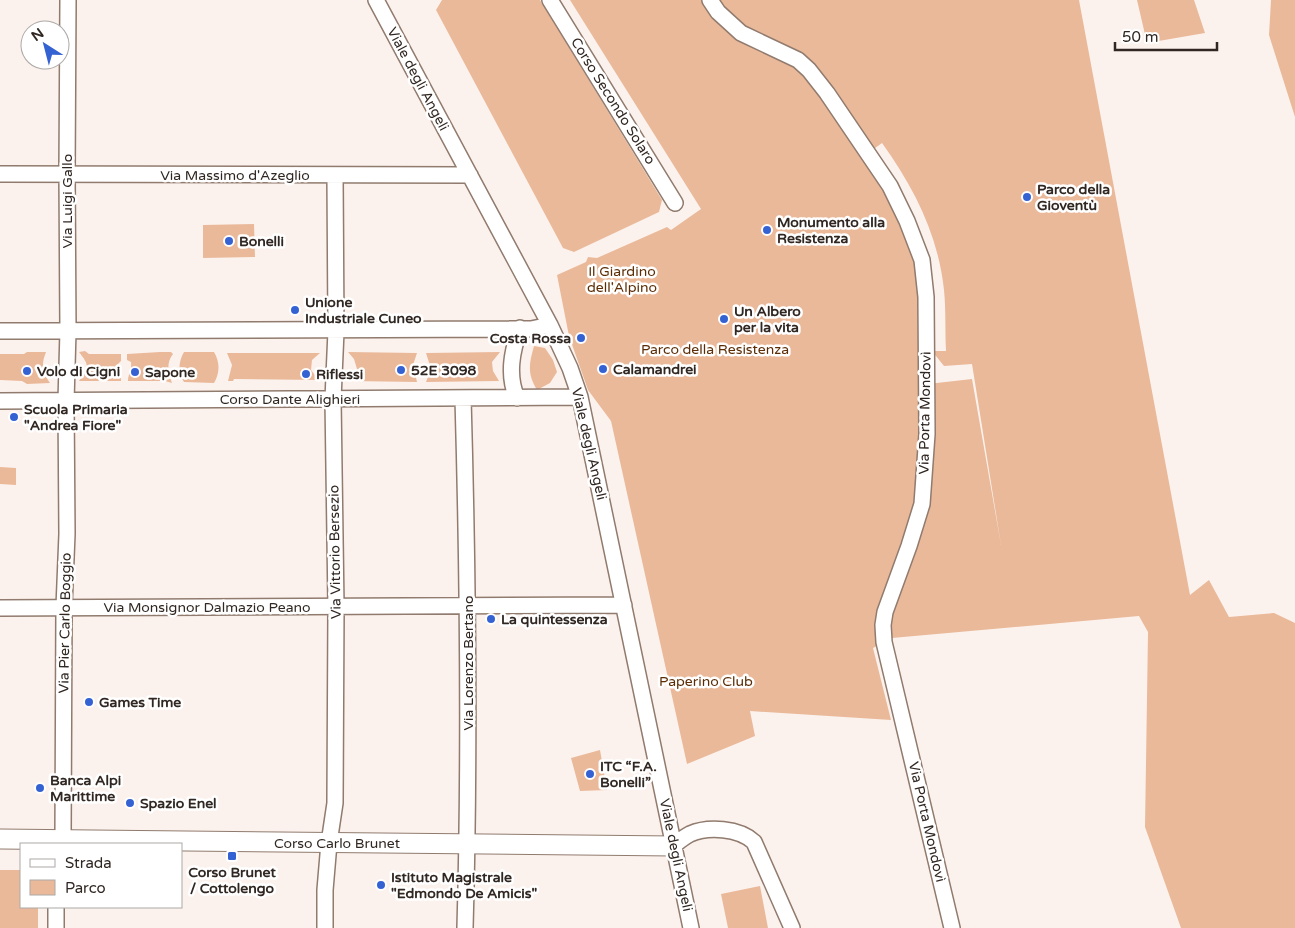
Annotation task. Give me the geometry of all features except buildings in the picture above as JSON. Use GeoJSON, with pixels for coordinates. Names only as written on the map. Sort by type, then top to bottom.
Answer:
{"type":"FeatureCollection","features":[{"type":"Feature","properties":{"kind":"street","name":"Via Luigi Gallo"},"geometry":{"type":"LineString","coordinates":[[66,401],[68,331],[68,0]]}},
{"type":"Feature","properties":{"kind":"street","name":"Viale degli Angeli"},"geometry":{"type":"LineString","coordinates":[[376,0],[550,325],[570,368],[580,398],[691,928]]}},
{"type":"Feature","properties":{"kind":"street","name":"Corso Secondo Solaro"},"geometry":{"type":"LineString","coordinates":[[550,0],[675,203]]}},
{"type":"Feature","properties":{"kind":"street","name":"Via Porta Mondovì"},"geometry":{"type":"LineString","coordinates":[[710,0],[718,12],[741,33],[798,60],[809,70],[827,93],[890,186],[907,221],[922,260],[926,297],[927,434],[922,504],[885,612],[883,625],[884,642],[952,928]]}},
{"type":"Feature","properties":{"kind":"street","name":"Via Massimo d'Azeglio"},"geometry":{"type":"LineString","coordinates":[[0,174],[470,175]]}},
{"type":"Feature","properties":{"kind":"street","name":"Via Vittorio Bersezio"},"geometry":{"type":"LineString","coordinates":[[325,928],[325,890],[335,803],[336,607],[333,399],[336,331],[335,176]]}},
{"type":"Feature","properties":{"kind":"street"},"geometry":{"type":"LineString","coordinates":[[0,331],[531,329],[550,325]]}},
{"type":"Feature","properties":{"kind":"street"},"geometry":{"type":"LineString","coordinates":[[517,398],[512,383],[512,364],[513,349],[520,328]]}},
{"type":"Feature","properties":{"kind":"street","name":"Via Lorenzo Bertano"},"geometry":{"type":"LineString","coordinates":[[464,398],[468,606],[465,928]]}},
{"type":"Feature","properties":{"kind":"street","name":"Corso Dante Alighieri"},"geometry":{"type":"LineString","coordinates":[[0,401],[580,398]]}},
{"type":"Feature","properties":{"kind":"street","name":"Via Pier Carlo Boggio"},"geometry":{"type":"LineString","coordinates":[[62,842],[64,607],[67,534],[66,401]]}},
{"type":"Feature","properties":{"kind":"street","name":"Via Monsignor Dalmazio Peano"},"geometry":{"type":"LineString","coordinates":[[0,608],[624,605]]}},
{"type":"Feature","properties":{"kind":"street"},"geometry":{"type":"LineString","coordinates":[[673,846],[690,834],[707,831],[726,830],[748,836],[754,842],[792,928]]}},
{"type":"Feature","properties":{"kind":"street","name":"Corso Carlo Brunet"},"geometry":{"type":"LineString","coordinates":[[0,839],[62,842],[467,843],[673,846]]}},
{"type":"Feature","properties":{"kind":"street"},"geometry":{"type":"LineString","coordinates":[[56,908],[56,928]]}},
{"type":"Feature","properties":{"kind":"green space"},"geometry":{"type":"Polygon","coordinates":[[[442,0],[540,0],[662,200],[659,212],[574,252],[563,248],[436,10],[442,0]]]}},
{"type":"Feature","properties":{"kind":"green space"},"geometry":{"type":"Polygon","coordinates":[[[570,0],[1079,0],[1190,595],[1209,580],[1229,617],[1274,613],[1295,623],[1295,928],[1181,928],[1145,827],[1148,632],[1139,616],[892,638],[873,648],[891,720],[750,711],[755,736],[687,764],[611,421],[588,390],[569,336],[557,275],[586,262],[588,257],[597,258],[667,227],[671,230],[701,209],[570,0]],[[882,143],[863,157],[884,190],[914,259],[918,298],[919,385],[972,379],[1001,545],[972,364],[944,366],[932,351],[946,351],[945,298],[941,269],[923,212],[894,160],[882,143]]]}},
{"type":"Feature","properties":{"kind":"green space"},"geometry":{"type":"Polygon","coordinates":[[[1137,0],[1194,0],[1205,33],[1147,43],[1137,0]]]}},
{"type":"Feature","properties":{"kind":"green space"},"geometry":{"type":"Polygon","coordinates":[[[1271,0],[1295,0],[1295,117],[1269,35],[1271,0]]]}},
{"type":"Feature","properties":{"kind":"green space","name":"Bonelli"},"geometry":{"type":"Polygon","coordinates":[[[254,224],[255,257],[203,258],[203,225],[254,224]]]}},
{"type":"Feature","properties":{"kind":"green space"},"geometry":{"type":"Polygon","coordinates":[[[534,346],[545,348],[553,360],[557,372],[550,383],[537,390],[530,373],[534,346]]]}},
{"type":"Feature","properties":{"kind":"green space"},"geometry":{"type":"Polygon","coordinates":[[[85,351],[89,354],[121,354],[121,361],[117,365],[117,371],[121,375],[121,381],[79,381],[87,367],[79,352],[85,351]]]}},
{"type":"Feature","properties":{"kind":"green space"},"geometry":{"type":"Polygon","coordinates":[[[27,352],[46,352],[43,368],[50,383],[27,384],[22,381],[0,380],[0,354],[24,354],[27,352]]]}},
{"type":"Feature","properties":{"kind":"green space"},"geometry":{"type":"Polygon","coordinates":[[[171,352],[173,354],[168,368],[172,383],[165,381],[128,381],[131,362],[127,360],[127,354],[171,352]]]}},
{"type":"Feature","properties":{"kind":"green space"},"geometry":{"type":"Polygon","coordinates":[[[184,352],[214,352],[218,368],[214,383],[184,382],[180,367],[184,352]]]}},
{"type":"Feature","properties":{"kind":"green space"},"geometry":{"type":"Polygon","coordinates":[[[348,352],[417,353],[413,365],[417,382],[351,381],[357,369],[354,359],[348,352]]]}},
{"type":"Feature","properties":{"kind":"green space"},"geometry":{"type":"Polygon","coordinates":[[[500,352],[492,362],[493,371],[499,381],[426,382],[431,369],[426,353],[500,352]]]}},
{"type":"Feature","properties":{"kind":"green space"},"geometry":{"type":"Polygon","coordinates":[[[227,353],[320,353],[312,360],[311,370],[319,380],[234,379],[233,381],[228,381],[232,365],[227,353]]]}},
{"type":"Feature","properties":{"kind":"green space"},"geometry":{"type":"Polygon","coordinates":[[[0,467],[16,468],[16,485],[0,484],[0,467]]]}},
{"type":"Feature","properties":{"kind":"green space","name":"ITC “F.A. Bonelli”"},"geometry":{"type":"Polygon","coordinates":[[[600,750],[607,790],[580,791],[571,758],[600,750]]]}},
{"type":"Feature","properties":{"kind":"green space"},"geometry":{"type":"Polygon","coordinates":[[[0,870],[20,870],[20,908],[38,908],[38,928],[0,928],[0,870]]]}},
{"type":"Feature","properties":{"kind":"green space"},"geometry":{"type":"Polygon","coordinates":[[[760,886],[768,928],[728,928],[721,894],[760,886]]]}},
{"type":"Feature","properties":{"kind":"place","name":"Parco della Gioventù"},"geometry":{"type":"Point","coordinates":[1027,197]}},
{"type":"Feature","properties":{"kind":"place","name":"Monumento alla Resistenza"},"geometry":{"type":"Point","coordinates":[767,230]}},
{"type":"Feature","properties":{"kind":"place","name":"Bonelli"},"geometry":{"type":"Point","coordinates":[229,241]}},
{"type":"Feature","properties":{"kind":"place","name":"Unione Industriale Cuneo"},"geometry":{"type":"Point","coordinates":[295,310]}},
{"type":"Feature","properties":{"kind":"place","name":"Un Albero per la vita"},"geometry":{"type":"Point","coordinates":[724,319]}},
{"type":"Feature","properties":{"kind":"place","name":"Costa Rossa"},"geometry":{"type":"Point","coordinates":[581,338]}},
{"type":"Feature","properties":{"kind":"place","name":"Calamandrei"},"geometry":{"type":"Point","coordinates":[603,369]}},
{"type":"Feature","properties":{"kind":"place","name":"52E 3098"},"geometry":{"type":"Point","coordinates":[401,370]}},
{"type":"Feature","properties":{"kind":"place","name":"Volo di Cigni"},"geometry":{"type":"Point","coordinates":[27,371]}},
{"type":"Feature","properties":{"kind":"place","name":"Sapone"},"geometry":{"type":"Point","coordinates":[135,372]}},
{"type":"Feature","properties":{"kind":"place","name":"Riflessi"},"geometry":{"type":"Point","coordinates":[306,374]}},
{"type":"Feature","properties":{"kind":"place","name":"Scuola Primaria \"Andrea Fiore\""},"geometry":{"type":"Point","coordinates":[14,417]}},
{"type":"Feature","properties":{"kind":"place","name":"La quintessenza"},"geometry":{"type":"Point","coordinates":[491,619]}},
{"type":"Feature","properties":{"kind":"place","name":"Games Time"},"geometry":{"type":"Point","coordinates":[89,702]}},
{"type":"Feature","properties":{"kind":"place","name":"ITC “F.A. Bonelli”"},"geometry":{"type":"Point","coordinates":[590,774]}},
{"type":"Feature","properties":{"kind":"place","name":"Banca Alpi Marittime"},"geometry":{"type":"Point","coordinates":[40,788]}},
{"type":"Feature","properties":{"kind":"place","name":"Spazio Enel"},"geometry":{"type":"Point","coordinates":[130,803]}},
{"type":"Feature","properties":{"kind":"place","name":"Corso Brunet / Cottolengo"},"geometry":{"type":"Point","coordinates":[232,856]}},
{"type":"Feature","properties":{"kind":"place","name":"Istituto Magistrale \"Edmondo De Amicis\""},"geometry":{"type":"Point","coordinates":[381,885]}},
{"type":"Feature","properties":{"kind":"park label","name":"Il Giardino dell'Alpino"},"geometry":{"type":"Point","coordinates":[622,280]}},
{"type":"Feature","properties":{"kind":"park label","name":"Parco della Resistenza"},"geometry":{"type":"Point","coordinates":[715,349]}},
{"type":"Feature","properties":{"kind":"park label","name":"Paperino Club"},"geometry":{"type":"Point","coordinates":[706,681]}}]}
